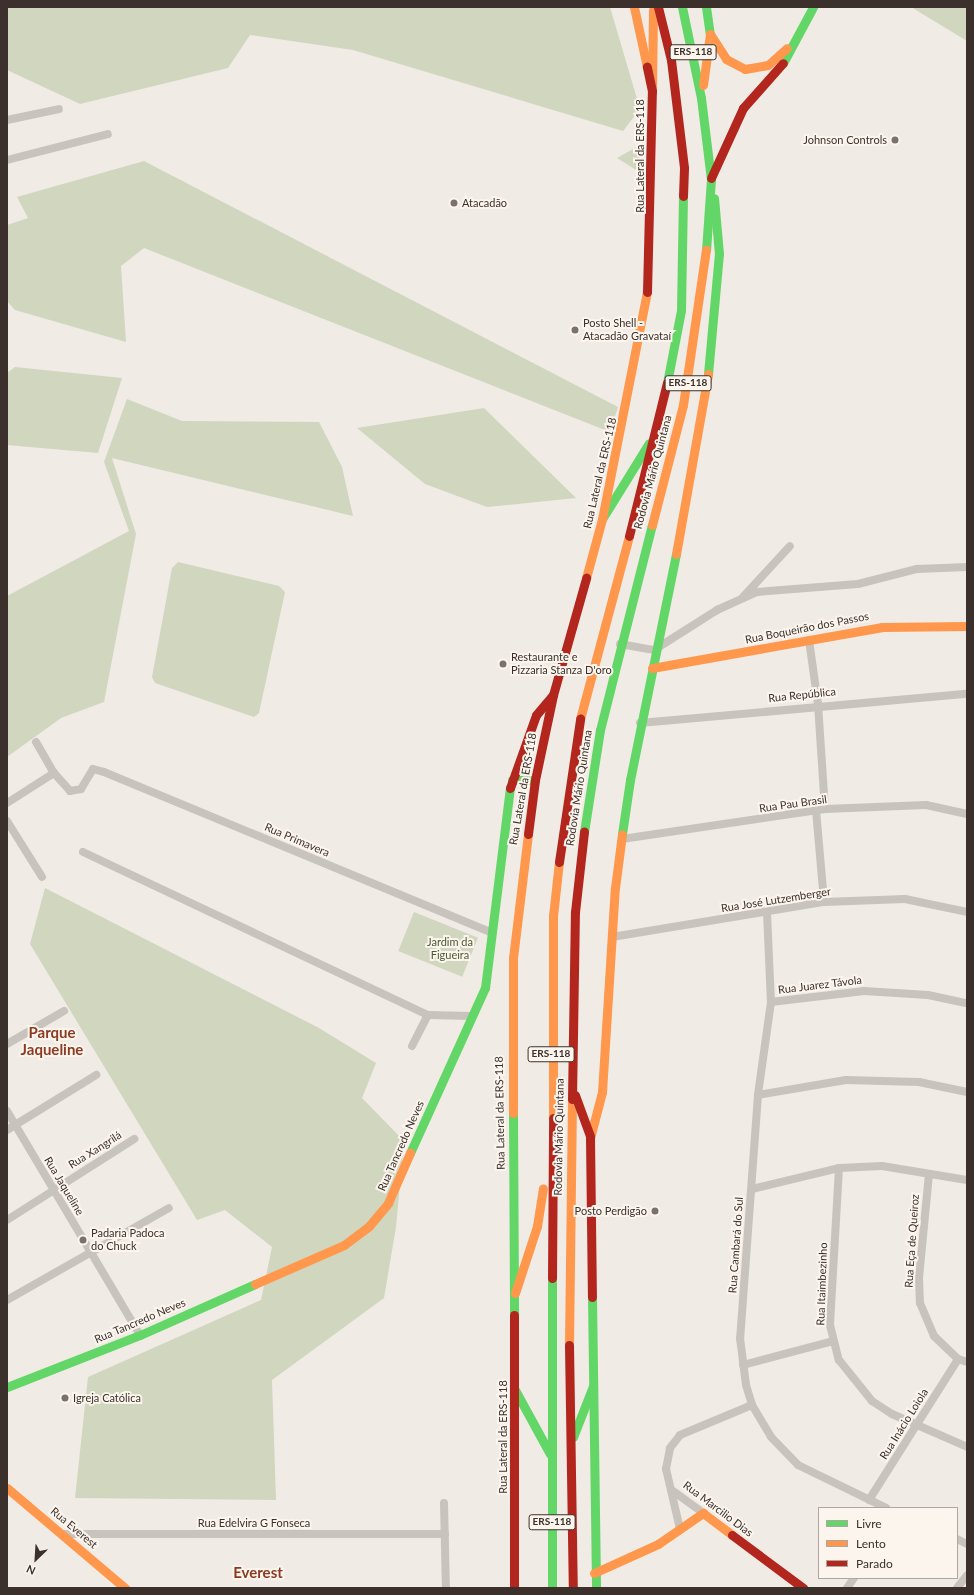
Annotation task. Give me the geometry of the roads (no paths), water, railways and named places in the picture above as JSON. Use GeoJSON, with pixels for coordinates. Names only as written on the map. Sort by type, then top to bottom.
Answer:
{"type":"FeatureCollection","features":[{"type":"Feature","properties":{"kind":"main road","name":"Rua Lateral da ERS-118"},"geometry":{"type":"LineString","coordinates":[[514,1588],[515,1293],[513,958],[535,780],[553,695],[602,519],[640,345],[650,270],[652,91],[634,7]]}},
{"type":"Feature","properties":{"kind":"main road"},"geometry":{"type":"LineString","coordinates":[[652,91],[653,7]]}},
{"type":"Feature","properties":{"kind":"main road","name":"Rodovia Mário Quintana"},"geometry":{"type":"LineString","coordinates":[[552,1588],[550,965],[566,799],[590,677],[658,428],[681,310],[685,212],[680,112],[658,7]]}},
{"type":"Feature","properties":{"kind":"main road","name":"Rodovia Mário Quintana"},"geometry":{"type":"LineString","coordinates":[[573,1588],[570,1444],[572,950],[578,873],[597,746],[620,644],[691,371],[705,268],[711,179],[701,98],[682,7]]}},
{"type":"Feature","properties":{"kind":"main road"},"geometry":{"type":"LineString","coordinates":[[701,98],[710,34],[706,7]]}},
{"type":"Feature","properties":{"kind":"main road"},"geometry":{"type":"LineString","coordinates":[[596,1588],[594,1573],[590,1136],[602,1092],[612,937],[622,838],[640,723],[652,668],[654,650],[696,458],[709,369],[719,254],[711,179],[743,108],[781,67],[800,34],[813,7]]}},
{"type":"Feature","properties":{"kind":"main road"},"geometry":{"type":"LineString","coordinates":[[710,34],[726,59],[736,66],[756,69],[768,65],[800,34]]}},
{"type":"Feature","properties":{"kind":"main road"},"geometry":{"type":"LineString","coordinates":[[602,519],[658,428]]}},
{"type":"Feature","properties":{"kind":"main road","name":"Rua Boqueirão dos Passos"},"geometry":{"type":"LineString","coordinates":[[652,668],[882,627],[967,626]]}},
{"type":"Feature","properties":{"kind":"main road","name":"Rua Tancredo Neves"},"geometry":{"type":"LineString","coordinates":[[7,1387],[140,1335],[344,1245],[369,1226],[388,1204],[485,988],[492,933],[503,817],[512,780],[536,715],[553,695]]}},
{"type":"Feature","properties":{"kind":"main road"},"geometry":{"type":"LineString","coordinates":[[512,780],[535,780]]}},
{"type":"Feature","properties":{"kind":"main road"},"geometry":{"type":"LineString","coordinates":[[571,1087],[590,1136]]}},
{"type":"Feature","properties":{"kind":"main road"},"geometry":{"type":"LineString","coordinates":[[515,1293],[537,1226],[551,1150]]}},
{"type":"Feature","properties":{"kind":"main road"},"geometry":{"type":"LineString","coordinates":[[570,1444],[593,1386]]}},
{"type":"Feature","properties":{"kind":"main road"},"geometry":{"type":"LineString","coordinates":[[515,1390],[551,1456]]}},
{"type":"Feature","properties":{"kind":"main road","name":"Rua Everest"},"geometry":{"type":"LineString","coordinates":[[7,1488],[125,1588]]}},
{"type":"Feature","properties":{"kind":"main road"},"geometry":{"type":"LineString","coordinates":[[594,1573],[638,1554],[680,1529],[703,1513]]}},
{"type":"Feature","properties":{"kind":"main road","name":"Rua Marcilio Dias"},"geometry":{"type":"LineString","coordinates":[[703,1513],[803,1588]]}},
{"type":"Feature","properties":{"kind":"street"},"geometry":{"type":"LineString","coordinates":[[7,120],[59,109]]}},
{"type":"Feature","properties":{"kind":"street"},"geometry":{"type":"LineString","coordinates":[[7,160],[108,134]]}},
{"type":"Feature","properties":{"kind":"street"},"geometry":{"type":"LineString","coordinates":[[620,644],[654,650],[742,597],[790,546]]}},
{"type":"Feature","properties":{"kind":"street"},"geometry":{"type":"LineString","coordinates":[[742,597],[771,590],[864,583],[917,569],[967,567]]}},
{"type":"Feature","properties":{"kind":"street"},"geometry":{"type":"LineString","coordinates":[[809,640],[818,704],[825,809]]}},
{"type":"Feature","properties":{"kind":"street","name":"Rua República"},"geometry":{"type":"LineString","coordinates":[[640,723],[818,704],[967,694]]}},
{"type":"Feature","properties":{"kind":"street"},"geometry":{"type":"LineString","coordinates":[[7,803],[54,773],[36,742]]}},
{"type":"Feature","properties":{"kind":"street","name":"Rua Primavera"},"geometry":{"type":"LineString","coordinates":[[54,773],[74,792],[81,789],[93,769],[492,933]]}},
{"type":"Feature","properties":{"kind":"street","name":"Rua Pau Brasil"},"geometry":{"type":"LineString","coordinates":[[622,838],[825,809],[926,805],[967,814]]}},
{"type":"Feature","properties":{"kind":"street"},"geometry":{"type":"LineString","coordinates":[[816,810],[824,902]]}},
{"type":"Feature","properties":{"kind":"street"},"geometry":{"type":"LineString","coordinates":[[7,822],[42,878]]}},
{"type":"Feature","properties":{"kind":"street"},"geometry":{"type":"LineString","coordinates":[[83,852],[428,1015],[472,1016]]}},
{"type":"Feature","properties":{"kind":"street","name":"Rua José Lutzemberger"},"geometry":{"type":"LineString","coordinates":[[612,937],[824,902],[905,899],[967,912]]}},
{"type":"Feature","properties":{"kind":"street","name":"Rua Cambará do Sul"},"geometry":{"type":"LineString","coordinates":[[768,912],[770,1002],[758,1096],[740,1338],[743,1366],[752,1405],[771,1437],[798,1464],[884,1507]]}},
{"type":"Feature","properties":{"kind":"street","name":"Rua Juarez Távola"},"geometry":{"type":"LineString","coordinates":[[770,1002],[864,991],[928,995],[967,1003]]}},
{"type":"Feature","properties":{"kind":"street"},"geometry":{"type":"LineString","coordinates":[[7,1044],[64,1011]]}},
{"type":"Feature","properties":{"kind":"street"},"geometry":{"type":"LineString","coordinates":[[412,1046],[428,1015]]}},
{"type":"Feature","properties":{"kind":"street"},"geometry":{"type":"LineString","coordinates":[[7,1130],[96,1075]]}},
{"type":"Feature","properties":{"kind":"street"},"geometry":{"type":"LineString","coordinates":[[758,1096],[846,1080],[919,1082],[967,1092]]}},
{"type":"Feature","properties":{"kind":"street","name":"Rua Jaqueline"},"geometry":{"type":"LineString","coordinates":[[7,1111],[140,1335]]}},
{"type":"Feature","properties":{"kind":"street","name":"Rua Xangrilá"},"geometry":{"type":"LineString","coordinates":[[7,1220],[53,1189],[134,1139]]}},
{"type":"Feature","properties":{"kind":"street"},"geometry":{"type":"LineString","coordinates":[[752,1189],[839,1168],[882,1166],[967,1180]]}},
{"type":"Feature","properties":{"kind":"street","name":"Rua Itaimbezinho"},"geometry":{"type":"LineString","coordinates":[[839,1168],[830,1309],[832,1341],[849,1375],[872,1401],[915,1425],[967,1447]]}},
{"type":"Feature","properties":{"kind":"street","name":"Rua Eça de Queiroz"},"geometry":{"type":"LineString","coordinates":[[929,1174],[919,1277],[920,1303],[934,1336],[958,1359],[967,1362]]}},
{"type":"Feature","properties":{"kind":"street"},"geometry":{"type":"LineString","coordinates":[[7,1300],[169,1208]]}},
{"type":"Feature","properties":{"kind":"street"},"geometry":{"type":"LineString","coordinates":[[743,1366],[832,1341]]}},
{"type":"Feature","properties":{"kind":"street","name":"Rua Inácio Loiola"},"geometry":{"type":"LineString","coordinates":[[870,1500],[915,1425],[958,1359]]}},
{"type":"Feature","properties":{"kind":"street","name":"Rua Marcilio Dias"},"geometry":{"type":"LineString","coordinates":[[703,1513],[673,1491],[666,1458],[674,1440],[689,1430],[718,1422],[752,1405]]}},
{"type":"Feature","properties":{"kind":"street"},"geometry":{"type":"LineString","coordinates":[[673,1491],[680,1529]]}},
{"type":"Feature","properties":{"kind":"street"},"geometry":{"type":"LineString","coordinates":[[444,1503],[446,1588]]}},
{"type":"Feature","properties":{"kind":"street","name":"Rua Edelvira G Fonseca"},"geometry":{"type":"LineString","coordinates":[[63,1534],[445,1534]]}},
{"type":"Feature","properties":{"kind":"street"},"geometry":{"type":"LineString","coordinates":[[958,1540],[967,1544]]}},
{"type":"Feature","properties":{"kind":"street"},"geometry":{"type":"LineString","coordinates":[[957,1588],[967,1575]]}},
{"type":"Feature","properties":{"kind":"street"},"geometry":{"type":"LineString","coordinates":[[847,1588],[853,1579]]}},
{"type":"Feature","properties":{"kind":"place","name":"Johnson Controls"},"geometry":{"type":"Point","coordinates":[895,140]}},
{"type":"Feature","properties":{"kind":"place","name":"Atacadão"},"geometry":{"type":"Point","coordinates":[454,203]}},
{"type":"Feature","properties":{"kind":"place","name":"Posto Shell - Atacadão Gravataí"},"geometry":{"type":"Point","coordinates":[575,330]}},
{"type":"Feature","properties":{"kind":"place","name":"Restaurante e Pizzaria Stanza D'oro"},"geometry":{"type":"Point","coordinates":[503,664]}},
{"type":"Feature","properties":{"kind":"place","name":"Posto Perdigão"},"geometry":{"type":"Point","coordinates":[655,1211]}},
{"type":"Feature","properties":{"kind":"place","name":"Padaria Padoca do Chuck"},"geometry":{"type":"Point","coordinates":[83,1240]}},
{"type":"Feature","properties":{"kind":"place","name":"Igreja Católica"},"geometry":{"type":"Point","coordinates":[65,1398]}},
{"type":"Feature","properties":{"kind":"district","name":"Parque Jaqueline"},"geometry":{"type":"Point","coordinates":[52,1040]}},
{"type":"Feature","properties":{"kind":"district","name":"Everest"},"geometry":{"type":"Point","coordinates":[258,1573]}},
{"type":"Feature","properties":{"kind":"park label","name":"Jardim da Figueira"},"geometry":{"type":"Point","coordinates":[450,949]}}]}
